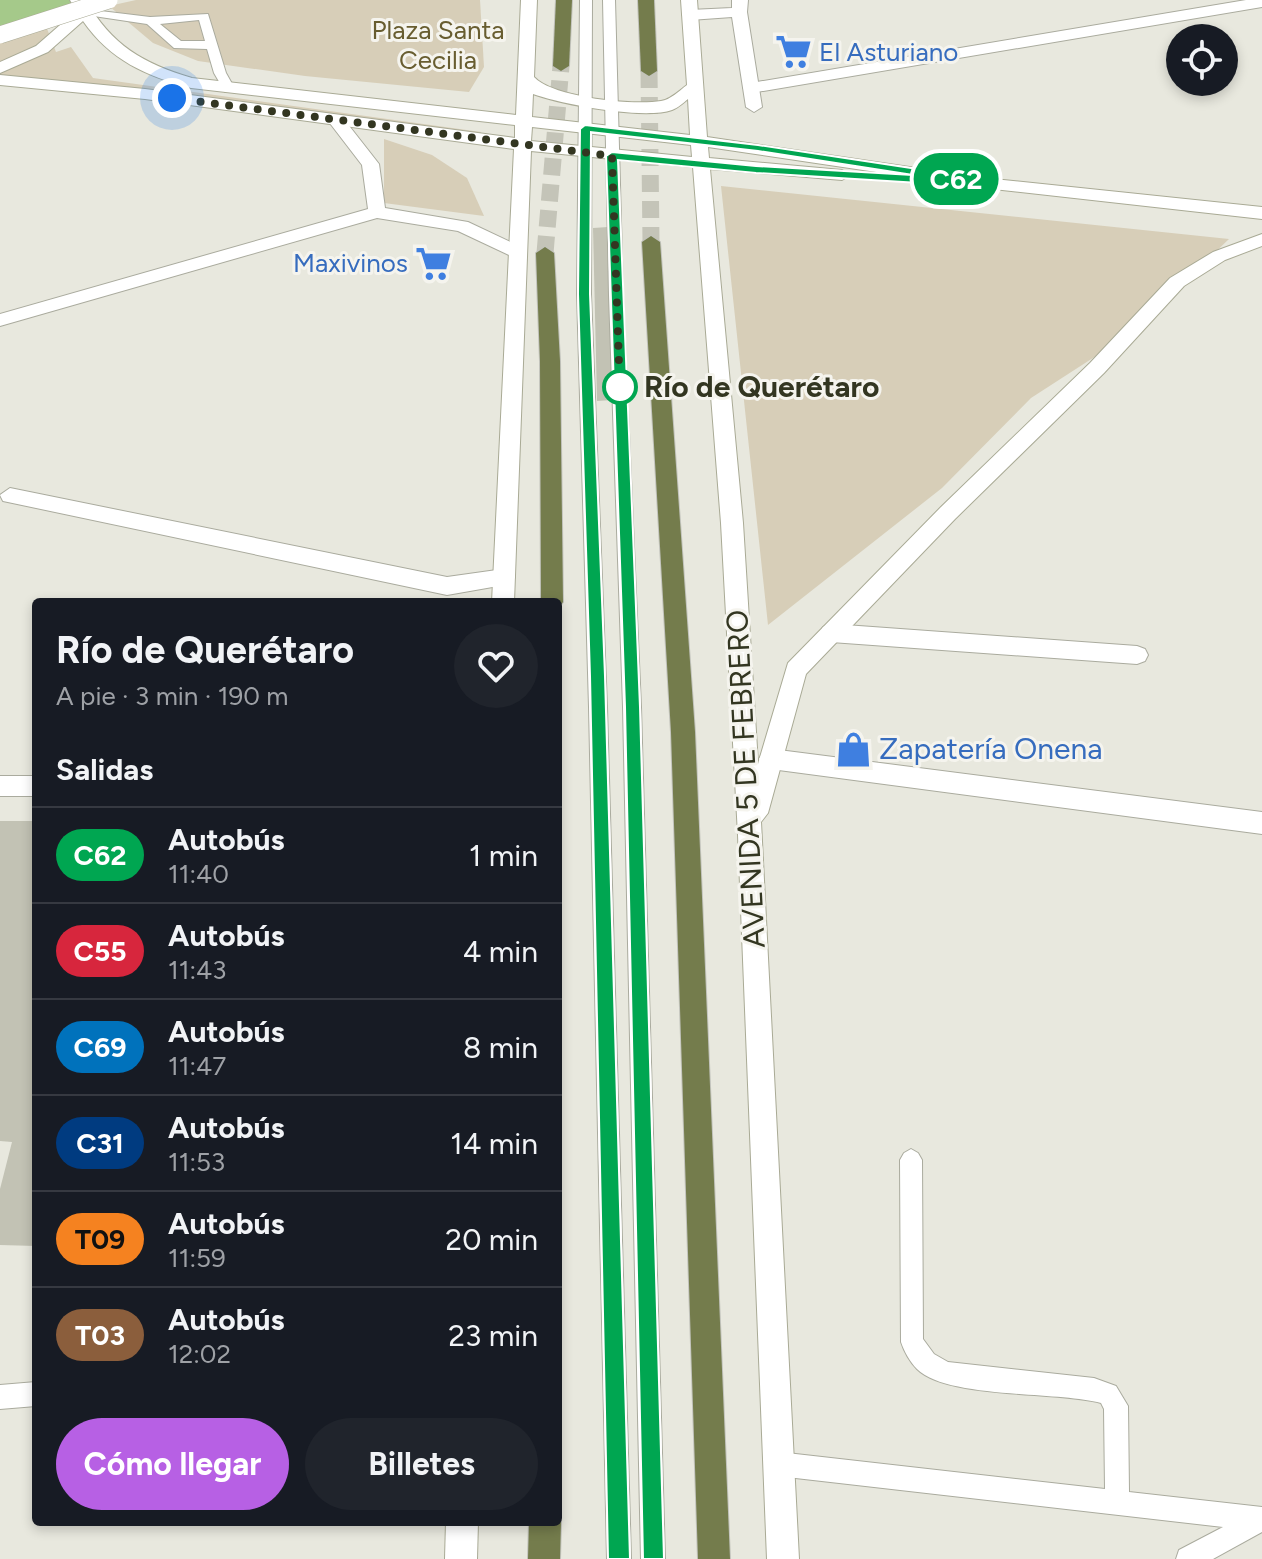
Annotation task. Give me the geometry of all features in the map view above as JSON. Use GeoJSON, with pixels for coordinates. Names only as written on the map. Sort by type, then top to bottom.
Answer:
{"type":"FeatureCollection","features":[{"type":"Feature","properties":{"kind":"highway"},"geometry":{"type":"LineString","coordinates":[[561,66],[564,0]]}},
{"type":"Feature","properties":{"kind":"highway"},"geometry":{"type":"LineString","coordinates":[[646,0],[649,71]]}},
{"type":"Feature","properties":{"kind":"highway","name":"AVENIDA 5 DE FEBRERO"},"geometry":{"type":"LineString","coordinates":[[651,242],[683,732],[714,1559]]}},
{"type":"Feature","properties":{"kind":"highway"},"geometry":{"type":"LineString","coordinates":[[545,253],[550,361],[552,598]]}},
{"type":"Feature","properties":{"kind":"highway"},"geometry":{"type":"LineString","coordinates":[[544,1559],[545,1526]]}},
{"type":"Feature","properties":{"kind":"main road"},"geometry":{"type":"LineString","coordinates":[[0,35],[109,0]]}},
{"type":"Feature","properties":{"kind":"main road"},"geometry":{"type":"LineString","coordinates":[[503,598],[529,0]]}},
{"type":"Feature","properties":{"kind":"main road"},"geometry":{"type":"LineString","coordinates":[[751,88],[1262,2]]}},
{"type":"Feature","properties":{"kind":"main road"},"geometry":{"type":"LineString","coordinates":[[0,68],[42,49],[81,6],[119,56],[136,65],[191,83],[611,132],[700,153],[1262,213]]}},
{"type":"Feature","properties":{"kind":"main road"},"geometry":{"type":"LineString","coordinates":[[689,7],[740,6],[754,107]]}},
{"type":"Feature","properties":{"kind":"main road","name":"AVENIDA 5 DE FEBRERO"},"geometry":{"type":"LineString","coordinates":[[689,7],[732,523],[750,835],[783,1559]]}},
{"type":"Feature","properties":{"kind":"main road"},"geometry":{"type":"LineString","coordinates":[[525,77],[536,89],[550,95],[610,104],[668,106],[695,87]]}},
{"type":"Feature","properties":{"kind":"main road"},"geometry":{"type":"LineString","coordinates":[[0,80],[145,94],[337,122],[612,156],[700,153]]}},
{"type":"Feature","properties":{"kind":"main road"},"geometry":{"type":"LineString","coordinates":[[337,122],[370,164],[377,212]]}},
{"type":"Feature","properties":{"kind":"main road"},"geometry":{"type":"LineString","coordinates":[[0,320],[377,212],[462,226],[517,252]]}},
{"type":"Feature","properties":{"kind":"main road"},"geometry":{"type":"LineString","coordinates":[[750,835],[796,670],[948,513],[1097,368],[1177,282],[1219,256],[1262,240]]}},
{"type":"Feature","properties":{"kind":"main road"},"geometry":{"type":"LineString","coordinates":[[10,496],[447,586],[504,577]]}},
{"type":"Feature","properties":{"kind":"main road"},"geometry":{"type":"LineString","coordinates":[[831,633],[1137,655]]}},
{"type":"Feature","properties":{"kind":"main road"},"geometry":{"type":"LineString","coordinates":[[771,759],[1262,823]]}},
{"type":"Feature","properties":{"kind":"main road"},"geometry":{"type":"LineString","coordinates":[[0,786],[32,786]]}},
{"type":"Feature","properties":{"kind":"main road"},"geometry":{"type":"LineString","coordinates":[[461,1559],[462,1526]]}},
{"type":"Feature","properties":{"kind":"lane"},"geometry":{"type":"LineString","coordinates":[[586,0],[584,294],[597,676],[619,1559]]}},
{"type":"Feature","properties":{"kind":"lane"},"geometry":{"type":"LineString","coordinates":[[609,0],[632,707],[653,1559]]}},
{"type":"Feature","properties":{"kind":"lane"},"geometry":{"type":"LineString","coordinates":[[81,6],[150,21],[204,16],[229,89]]}},
{"type":"Feature","properties":{"kind":"lane"},"geometry":{"type":"LineString","coordinates":[[150,21],[178,45],[212,45]]}},
{"type":"Feature","properties":{"kind":"lane"},"geometry":{"type":"LineString","coordinates":[[911,1160],[912,1342],[926,1362],[945,1373],[1108,1394],[1116,1406],[1117,1500]]}},
{"type":"Feature","properties":{"kind":"lane"},"geometry":{"type":"LineString","coordinates":[[0,1397],[32,1394]]}},
{"type":"Feature","properties":{"kind":"lane"},"geometry":{"type":"LineString","coordinates":[[778,1464],[1117,1500],[1262,1519]]}},
{"type":"Feature","properties":{"kind":"lane"},"geometry":{"type":"LineString","coordinates":[[1188,1559],[1262,1519]]}},
{"type":"Feature","properties":{"kind":"green space"},"geometry":{"type":"Polygon","coordinates":[[[0,0],[36,0],[56,52],[71,47],[93,78],[481,132],[480,136],[0,75],[0,0]]]}},
{"type":"Feature","properties":{"kind":"green space","name":"Plaza Santa Cecilia"},"geometry":{"type":"Polygon","coordinates":[[[136,0],[480,0],[484,67],[469,92],[305,76],[198,61],[153,43],[109,6],[136,0]]]}},
{"type":"Feature","properties":{"kind":"green space"},"geometry":{"type":"Polygon","coordinates":[[[384,139],[432,155],[467,178],[484,216],[384,203],[384,139]]]}},
{"type":"Feature","properties":{"kind":"green space"},"geometry":{"type":"Polygon","coordinates":[[[721,186],[1229,239],[1130,334],[1031,398],[942,488],[768,625],[721,186]]]}},
{"type":"Feature","properties":{"kind":"shaded area"},"geometry":{"type":"Polygon","coordinates":[[[0,0],[107,0],[0,26],[0,0]]]}},
{"type":"Feature","properties":{"kind":"building"},"geometry":{"type":"Polygon","coordinates":[[[608,227],[613,400],[597,401],[593,228],[608,227]]]}},
{"type":"Feature","properties":{"kind":"building"},"geometry":{"type":"Polygon","coordinates":[[[0,821],[32,821],[32,1246],[0,1245],[0,1189],[12,1142],[0,1141],[0,821]]]}},
{"type":"Feature","properties":{"kind":"tunnel"},"geometry":{"type":"LineString","coordinates":[[545,253],[561,66]]}},
{"type":"Feature","properties":{"kind":"tunnel"},"geometry":{"type":"LineString","coordinates":[[649,71],[651,242]]}},
{"type":"Feature","properties":{"kind":"bus line","name":"C62"},"geometry":{"type":"LineString","coordinates":[[619,1559],[597,676],[584,294],[585,129],[758,148],[984,183],[756,170],[612,156],[632,707],[653,1559]]}},
{"type":"Feature","properties":{"kind":"place","name":"El Asturiano"},"geometry":{"type":"Point","coordinates":[793,52]}},
{"type":"Feature","properties":{"kind":"place","name":"Maxivinos"},"geometry":{"type":"Point","coordinates":[434,263]}},
{"type":"Feature","properties":{"kind":"place","name":"Río de Querétaro"},"geometry":{"type":"Point","coordinates":[620,387]}},
{"type":"Feature","properties":{"kind":"place","name":"Zapatería Onena"},"geometry":{"type":"Point","coordinates":[853,749]}},
{"type":"Feature","properties":{"kind":"route"},"geometry":{"type":"LineString","coordinates":[[172,98],[612,156],[620,395],[620,387]]}}]}
